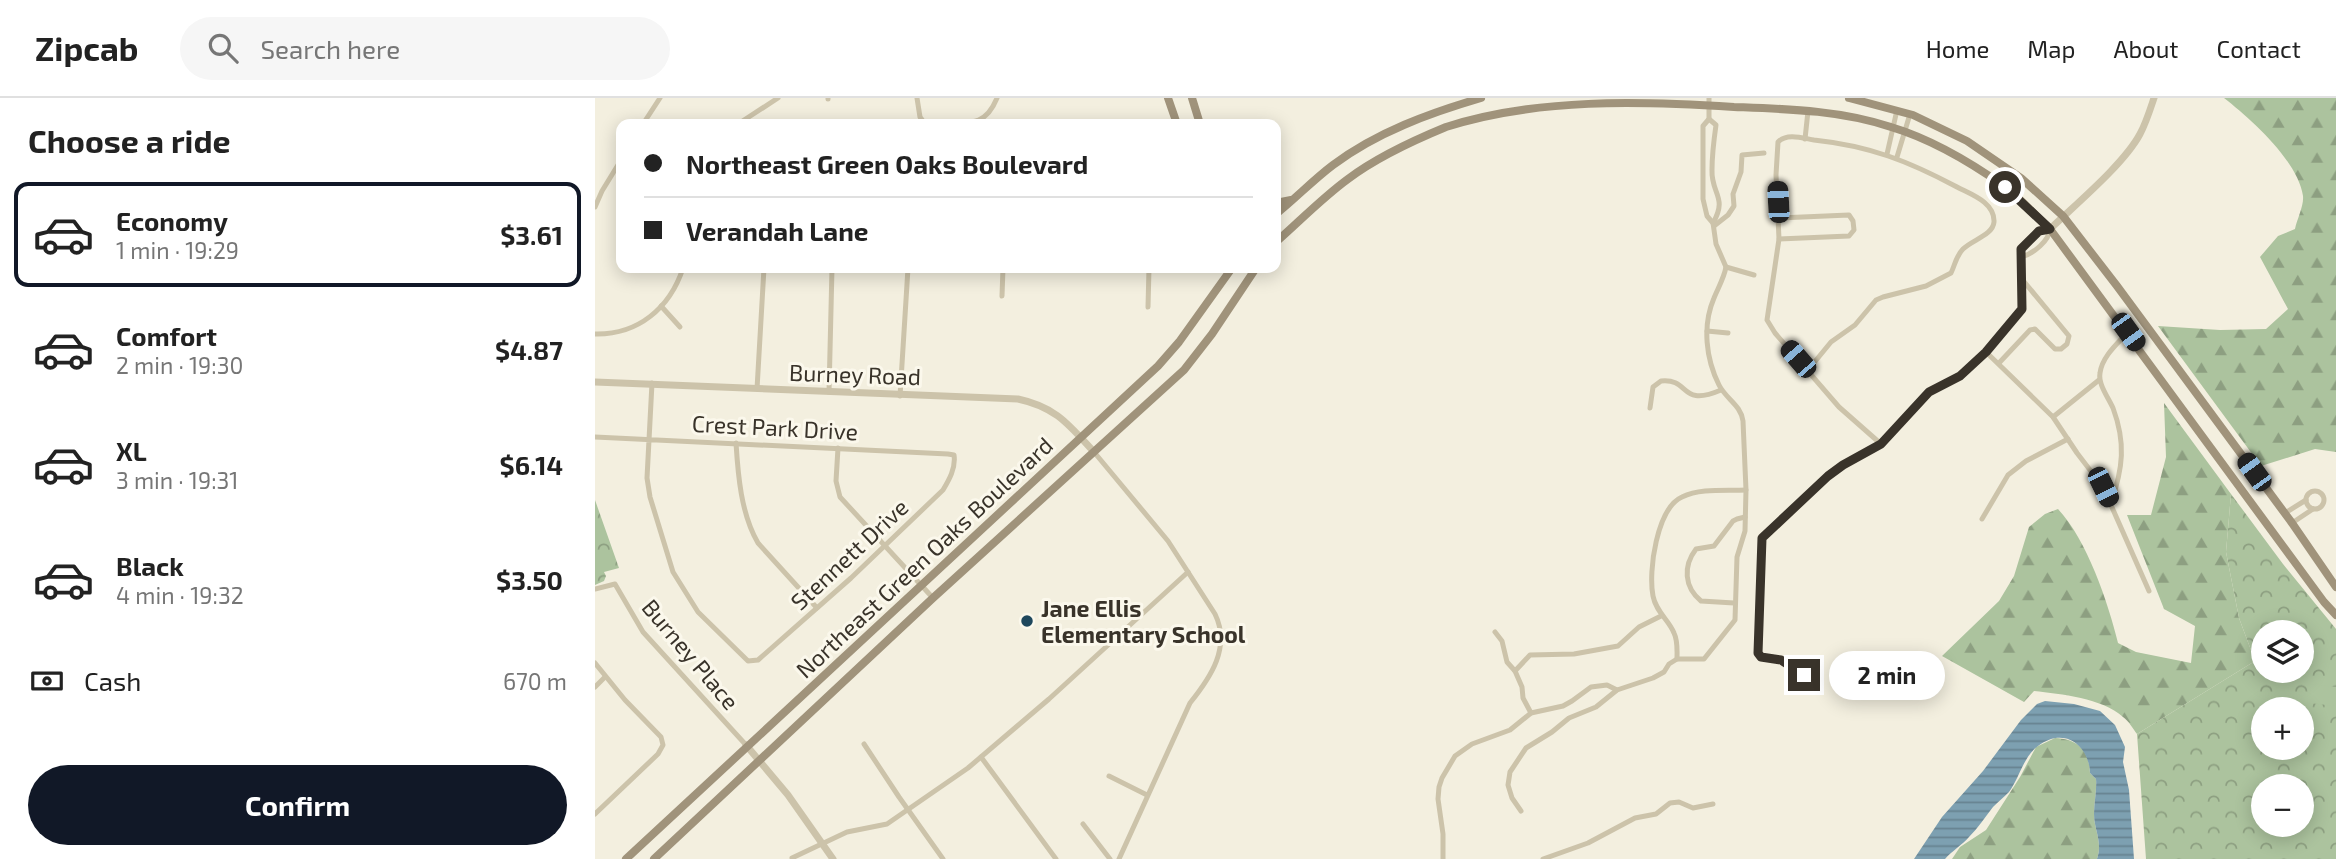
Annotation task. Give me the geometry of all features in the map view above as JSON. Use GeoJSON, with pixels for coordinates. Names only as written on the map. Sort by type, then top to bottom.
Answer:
{"type":"FeatureCollection","features":[{"type":"Feature","properties":{"kind":"main road"},"geometry":{"type":"LineString","coordinates":[[1168,98],[1175,119]]}},
{"type":"Feature","properties":{"kind":"main road"},"geometry":{"type":"LineString","coordinates":[[1192,98],[1198,119]]}},
{"type":"Feature","properties":{"kind":"main road"},"geometry":{"type":"LineString","coordinates":[[1281,210],[1334,164],[1378,137],[1444,109],[1481,98]]}},
{"type":"Feature","properties":{"kind":"main road"},"geometry":{"type":"LineString","coordinates":[[1849,98],[1910,114],[1946,130],[1983,151],[2021,178],[2063,216],[2285,513],[2336,587]]}},
{"type":"Feature","properties":{"kind":"main road"},"geometry":{"type":"LineString","coordinates":[[1281,234],[1348,178],[1410,143],[1448,127],[1515,108],[1595,101],[1709,102],[1845,115],[1893,127],[1939,147],[2005,187],[2050,229],[2336,615]]}},
{"type":"Feature","properties":{"kind":"main road"},"geometry":{"type":"LineString","coordinates":[[1281,202],[1294,200]]}},
{"type":"Feature","properties":{"kind":"main road","name":"Northeast Green Oaks Boulevard"},"geometry":{"type":"LineString","coordinates":[[626,859],[1081,439],[1165,358],[1191,327],[1229,273]]}},
{"type":"Feature","properties":{"kind":"main road","name":"Northeast Green Oaks Boulevard"},"geometry":{"type":"LineString","coordinates":[[654,859],[933,598],[1184,370],[1253,273]]}},
{"type":"Feature","properties":{"kind":"street"},"geometry":{"type":"LineString","coordinates":[[647,119],[660,98]]}},
{"type":"Feature","properties":{"kind":"street"},"geometry":{"type":"LineString","coordinates":[[746,119],[778,98]]}},
{"type":"Feature","properties":{"kind":"street"},"geometry":{"type":"LineString","coordinates":[[917,98],[923,119]]}},
{"type":"Feature","properties":{"kind":"street"},"geometry":{"type":"LineString","coordinates":[[984,119],[997,98]]}},
{"type":"Feature","properties":{"kind":"street"},"geometry":{"type":"LineString","coordinates":[[2022,257],[2030,255],[2049,235],[2050,229],[2116,164],[2140,134],[2154,98]]}},
{"type":"Feature","properties":{"kind":"street"},"geometry":{"type":"LineString","coordinates":[[1709,102],[1709,119],[1703,126],[1702,184],[1707,216],[1714,224]]}},
{"type":"Feature","properties":{"kind":"street"},"geometry":{"type":"LineString","coordinates":[[1887,154],[1897,110]]}},
{"type":"Feature","properties":{"kind":"street"},"geometry":{"type":"LineString","coordinates":[[1805,139],[1808,111]]}},
{"type":"Feature","properties":{"kind":"street"},"geometry":{"type":"LineString","coordinates":[[1897,157],[1910,114]]}},
{"type":"Feature","properties":{"kind":"street"},"geometry":{"type":"LineString","coordinates":[[1521,811],[1512,798],[1508,785],[1510,772],[1526,748],[1569,718],[1596,707],[1617,690],[1664,672],[1669,664],[1677,659],[1700,660],[1709,655],[1735,620],[1737,556],[1745,531],[1743,428],[1742,414],[1721,390],[1712,368],[1707,331],[1712,301],[1726,267],[1716,244],[1714,224],[1720,210],[1720,200],[1712,171],[1716,125],[1709,119]]}},
{"type":"Feature","properties":{"kind":"street"},"geometry":{"type":"LineString","coordinates":[[1808,370],[1831,342],[1855,324],[1876,300],[1926,286],[1951,273],[1963,249],[1990,231],[1993,226],[1991,211],[1979,197],[1887,154],[1853,145],[1780,139],[1777,147],[1779,239],[1767,320],[1775,333],[1839,407],[1881,444]]}},
{"type":"Feature","properties":{"kind":"street"},"geometry":{"type":"LineString","coordinates":[[1714,224],[1728,215],[1734,206],[1733,194],[1741,172],[1742,155],[1764,153]]}},
{"type":"Feature","properties":{"kind":"street"},"geometry":{"type":"LineString","coordinates":[[595,206],[616,168]]}},
{"type":"Feature","properties":{"kind":"street"},"geometry":{"type":"LineString","coordinates":[[1779,218],[1849,215],[1854,230],[1849,236],[1779,239]]}},
{"type":"Feature","properties":{"kind":"street"},"geometry":{"type":"LineString","coordinates":[[1804,675],[1781,660],[1761,657],[1758,653],[1762,538],[1828,476],[1881,444],[1929,392],[1960,376],[1986,352],[2022,309],[2021,249],[2040,230],[2050,229]]}},
{"type":"Feature","properties":{"kind":"street"},"geometry":{"type":"LineString","coordinates":[[1726,267],[1754,275]]}},
{"type":"Feature","properties":{"kind":"street"},"geometry":{"type":"LineString","coordinates":[[595,334],[625,331],[642,323],[674,290],[681,273]]}},
{"type":"Feature","properties":{"kind":"street"},"geometry":{"type":"LineString","coordinates":[[757,389],[764,273]]}},
{"type":"Feature","properties":{"kind":"street"},"geometry":{"type":"LineString","coordinates":[[828,392],[832,273]]}},
{"type":"Feature","properties":{"kind":"street"},"geometry":{"type":"LineString","coordinates":[[900,396],[908,273]]}},
{"type":"Feature","properties":{"kind":"street"},"geometry":{"type":"LineString","coordinates":[[1003,273],[1003,296]]}},
{"type":"Feature","properties":{"kind":"street"},"geometry":{"type":"LineString","coordinates":[[1147,307],[1149,273]]}},
{"type":"Feature","properties":{"kind":"street"},"geometry":{"type":"LineString","coordinates":[[1999,363],[2029,330],[2035,330],[2055,349],[2061,349],[2069,339],[2021,278]]}},
{"type":"Feature","properties":{"kind":"street"},"geometry":{"type":"LineString","coordinates":[[661,306],[680,327]]}},
{"type":"Feature","properties":{"kind":"street"},"geometry":{"type":"LineString","coordinates":[[1707,331],[1728,333]]}},
{"type":"Feature","properties":{"kind":"street"},"geometry":{"type":"LineString","coordinates":[[2111,503],[2120,474],[2122,444],[2117,421],[2099,380],[2102,364],[2128,332]]}},
{"type":"Feature","properties":{"kind":"street"},"geometry":{"type":"LineString","coordinates":[[1986,352],[2053,417],[2103,487],[2149,591]]}},
{"type":"Feature","properties":{"kind":"street"},"geometry":{"type":"LineString","coordinates":[[2053,417],[2099,380]]}},
{"type":"Feature","properties":{"kind":"street"},"geometry":{"type":"LineString","coordinates":[[1650,408],[1653,387],[1661,381],[1674,382],[1692,396],[1700,397],[1721,390]]}},
{"type":"Feature","properties":{"kind":"street","name":"Burney Road"},"geometry":{"type":"LineString","coordinates":[[595,382],[1018,399],[1059,415],[1094,452]]}},
{"type":"Feature","properties":{"kind":"street"},"geometry":{"type":"LineString","coordinates":[[649,438],[652,383]]}},
{"type":"Feature","properties":{"kind":"street","name":"Crest Park Drive"},"geometry":{"type":"LineString","coordinates":[[595,437],[954,455]]}},
{"type":"Feature","properties":{"kind":"street","name":"Stennett Drive"},"geometry":{"type":"LineString","coordinates":[[649,438],[647,478],[650,497],[673,572],[698,612],[748,661],[758,660],[886,546],[943,490],[950,478],[954,455]]}},
{"type":"Feature","properties":{"kind":"street"},"geometry":{"type":"LineString","coordinates":[[1982,519],[2008,475],[2026,461],[2068,439]]}},
{"type":"Feature","properties":{"kind":"street"},"geometry":{"type":"LineString","coordinates":[[736,443],[738,475],[753,534],[758,543],[817,608]]}},
{"type":"Feature","properties":{"kind":"street"},"geometry":{"type":"LineString","coordinates":[[838,448],[836,481],[840,496],[933,598]]}},
{"type":"Feature","properties":{"kind":"street"},"geometry":{"type":"LineString","coordinates":[[1094,452],[1168,541],[1219,622],[1221,639],[1210,676],[1190,703],[1119,859]]}},
{"type":"Feature","properties":{"kind":"street"},"geometry":{"type":"LineString","coordinates":[[1677,659],[1674,632],[1661,616],[1653,596],[1655,545],[1666,512],[1681,497],[1697,492],[1746,490]]}},
{"type":"Feature","properties":{"kind":"street"},"geometry":{"type":"LineString","coordinates":[[2292,523],[2322,505],[2324,500],[2318,491],[2307,495],[2308,506],[2313,509]]}},
{"type":"Feature","properties":{"kind":"street"},"geometry":{"type":"LineString","coordinates":[[2285,513],[2306,500]]}},
{"type":"Feature","properties":{"kind":"street"},"geometry":{"type":"LineString","coordinates":[[1734,603],[1701,601],[1691,589],[1686,575],[1693,552],[1714,546],[1733,522],[1745,517]]}},
{"type":"Feature","properties":{"kind":"street"},"geometry":{"type":"LineString","coordinates":[[792,858],[847,832],[887,824],[908,810],[981,757],[1188,572]]}},
{"type":"Feature","properties":{"kind":"street","name":"Burney Place"},"geometry":{"type":"LineString","coordinates":[[595,589],[611,584],[619,588],[633,617],[650,640],[746,746]]}},
{"type":"Feature","properties":{"kind":"street"},"geometry":{"type":"LineString","coordinates":[[1515,671],[1530,655],[1574,654],[1618,646],[1639,627],[1661,616]]}},
{"type":"Feature","properties":{"kind":"street"},"geometry":{"type":"LineString","coordinates":[[1495,632],[1502,641],[1507,662],[1515,671],[1522,687],[1523,698],[1531,713]]}},
{"type":"Feature","properties":{"kind":"street"},"geometry":{"type":"LineString","coordinates":[[595,663],[661,737],[663,745],[658,754],[595,814]]}},
{"type":"Feature","properties":{"kind":"street"},"geometry":{"type":"LineString","coordinates":[[595,687],[605,677]]}},
{"type":"Feature","properties":{"kind":"street"},"geometry":{"type":"LineString","coordinates":[[1443,859],[1438,799],[1442,778],[1455,756],[1472,744],[1510,730],[1531,713],[1563,706],[1591,687],[1607,685],[1617,690]]}},
{"type":"Feature","properties":{"kind":"street"},"geometry":{"type":"LineString","coordinates":[[864,744],[943,859]]}},
{"type":"Feature","properties":{"kind":"street"},"geometry":{"type":"LineString","coordinates":[[746,746],[788,795],[833,859]]}},
{"type":"Feature","properties":{"kind":"street"},"geometry":{"type":"LineString","coordinates":[[981,757],[1056,859]]}},
{"type":"Feature","properties":{"kind":"street"},"geometry":{"type":"LineString","coordinates":[[1109,776],[1147,795]]}},
{"type":"Feature","properties":{"kind":"street"},"geometry":{"type":"LineString","coordinates":[[1543,859],[1582,846],[1636,818],[1656,814],[1670,803],[1679,802],[1693,808],[1713,804]]}},
{"type":"Feature","properties":{"kind":"street"},"geometry":{"type":"LineString","coordinates":[[1083,824],[1110,859]]}},
{"type":"Feature","properties":{"kind":"green space"},"geometry":{"type":"Polygon","coordinates":[[[2224,98],[2336,98],[2336,452],[2315,449],[2261,466],[2158,326],[2220,330],[2266,329],[2288,309],[2260,257],[2278,236],[2295,229],[2303,196],[2299,183],[2283,155],[2247,117],[2224,98]]]}},
{"type":"Feature","properties":{"kind":"green space"},"geometry":{"type":"Polygon","coordinates":[[[2164,403],[2231,494],[2226,552],[2239,618],[2251,650],[2251,663],[2137,734],[2125,719],[2104,705],[2081,698],[2034,691],[2024,702],[1942,656],[1999,601],[2014,576],[2029,527],[2045,514],[2058,509],[2087,554],[2118,643],[2136,652],[2191,663],[2195,626],[2164,609],[2127,515],[2151,515],[2166,457],[2164,403]]]}},
{"type":"Feature","properties":{"kind":"green space"},"geometry":{"type":"Polygon","coordinates":[[[2231,494],[2336,629],[2336,859],[2146,859],[2137,734],[2251,663],[2251,683],[2314,683],[2314,620],[2251,620],[2251,650],[2239,618],[2226,552],[2231,494]]]}},
{"type":"Feature","properties":{"kind":"green space"},"geometry":{"type":"Polygon","coordinates":[[[595,500],[619,568],[604,572],[604,581],[595,585],[595,500]]]}},
{"type":"Feature","properties":{"kind":"green space"},"geometry":{"type":"Polygon","coordinates":[[[2311,684],[2336,687],[2336,706],[2314,704],[2314,697],[2310,697],[2311,684]]]}},
{"type":"Feature","properties":{"kind":"green space"},"geometry":{"type":"Polygon","coordinates":[[[2055,738],[2076,743],[2081,747],[2085,752],[2090,773],[2096,779],[2094,814],[2099,847],[2097,859],[1952,859],[1960,847],[1986,830],[2036,747],[2055,738]]]}},
{"type":"Feature","properties":{"kind":"water"},"geometry":{"type":"Polygon","coordinates":[[[2045,701],[2074,704],[2100,711],[2115,725],[2125,747],[2123,762],[2129,790],[2134,859],[2097,859],[2099,847],[2094,814],[2096,779],[2090,773],[2089,763],[2080,747],[2066,738],[2057,738],[2048,740],[2033,751],[2009,792],[1945,859],[1914,859],[1942,817],[1983,771],[2021,720],[2037,704],[2045,701]]]}},
{"type":"Feature","properties":{"kind":"place","name":"Jane Ellis Elementary School"},"geometry":{"type":"Point","coordinates":[1027,621]}},
{"type":"Feature","properties":{"kind":"route"},"geometry":{"type":"LineString","coordinates":[[1804,675],[1781,660],[1761,657],[1758,653],[1762,538],[1828,476],[1881,444],[1929,392],[1966,371],[2019,315],[2023,301],[2021,249],[2039,231],[2050,229],[2005,187]]}}]}
